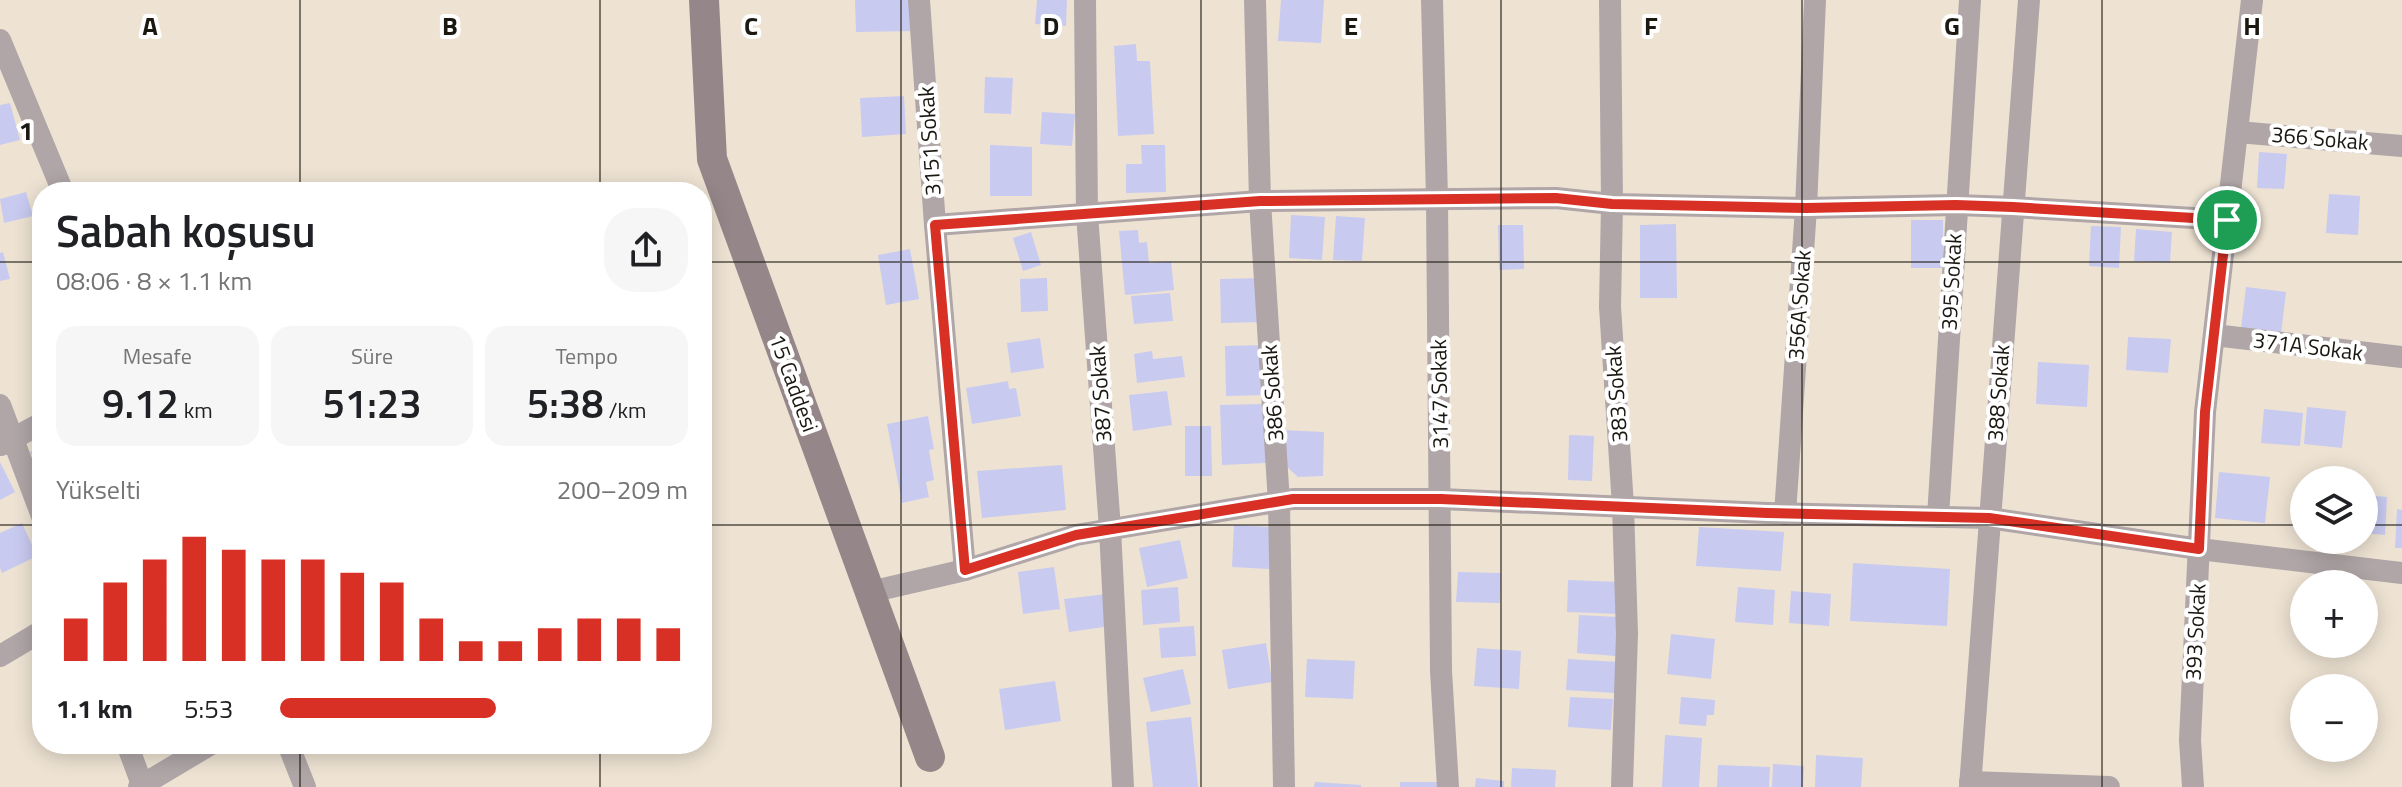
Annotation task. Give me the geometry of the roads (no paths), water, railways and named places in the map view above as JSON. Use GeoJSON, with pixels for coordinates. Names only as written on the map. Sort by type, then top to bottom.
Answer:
{"type":"FeatureCollection","features":[{"type":"Feature","properties":{"kind":"street","name":"15 Caddesi"},"geometry":{"type":"LineString","coordinates":[[704,0],[712,159],[930,757]]}},
{"type":"Feature","properties":{"kind":"street","name":"3151 Sokak"},"geometry":{"type":"LineString","coordinates":[[919,0],[965,570]]}},
{"type":"Feature","properties":{"kind":"street","name":"387 Sokak"},"geometry":{"type":"LineString","coordinates":[[1085,0],[1087,214],[1110,529],[1123,787]]}},
{"type":"Feature","properties":{"kind":"street","name":"386 Sokak"},"geometry":{"type":"LineString","coordinates":[[1255,0],[1260,201],[1279,503],[1284,787]]}},
{"type":"Feature","properties":{"kind":"street","name":"3147 Sokak"},"geometry":{"type":"LineString","coordinates":[[1432,0],[1441,671],[1448,787]]}},
{"type":"Feature","properties":{"kind":"street","name":"383 Sokak"},"geometry":{"type":"LineString","coordinates":[[1610,0],[1610,307],[1623,506],[1627,634],[1622,787]]}},
{"type":"Feature","properties":{"kind":"street","name":"356A Sokak"},"geometry":{"type":"LineString","coordinates":[[1785,514],[1806,208],[1815,0]]}},
{"type":"Feature","properties":{"kind":"street","name":"395 Sokak"},"geometry":{"type":"LineString","coordinates":[[1938,517],[1970,0]]}},
{"type":"Feature","properties":{"kind":"street","name":"388 Sokak"},"geometry":{"type":"LineString","coordinates":[[1970,785],[2029,0]]}},
{"type":"Feature","properties":{"kind":"street","name":"393 Sokak"},"geometry":{"type":"LineString","coordinates":[[2193,787],[2190,740],[2205,412],[2252,0]]}},
{"type":"Feature","properties":{"kind":"street"},"geometry":{"type":"LineString","coordinates":[[0,40],[59,182]]}},
{"type":"Feature","properties":{"kind":"street","name":"366 Sokak"},"geometry":{"type":"LineString","coordinates":[[2237,132],[2402,146]]}},
{"type":"Feature","properties":{"kind":"street"},"geometry":{"type":"LineString","coordinates":[[935,225],[1260,201],[1556,198],[1612,204],[1806,208],[1956,205],[2227,220]]}},
{"type":"Feature","properties":{"kind":"street","name":"371A Sokak"},"geometry":{"type":"LineString","coordinates":[[2214,335],[2402,357]]}},
{"type":"Feature","properties":{"kind":"street"},"geometry":{"type":"LineString","coordinates":[[0,405],[6,442],[32,495]]}},
{"type":"Feature","properties":{"kind":"street"},"geometry":{"type":"LineString","coordinates":[[6,442],[32,428]]}},
{"type":"Feature","properties":{"kind":"street"},"geometry":{"type":"LineString","coordinates":[[870,592],[965,570],[1076,535],[1293,499],[1441,499],[1785,514],[1989,518],[2199,549],[2402,573]]}},
{"type":"Feature","properties":{"kind":"street"},"geometry":{"type":"LineString","coordinates":[[0,656],[32,637]]}},
{"type":"Feature","properties":{"kind":"street"},"geometry":{"type":"LineString","coordinates":[[130,754],[141,786],[194,754]]}},
{"type":"Feature","properties":{"kind":"street"},"geometry":{"type":"LineString","coordinates":[[292,754],[305,787]]}},
{"type":"Feature","properties":{"kind":"street"},"geometry":{"type":"LineString","coordinates":[[1970,785],[2109,787]]}}]}
